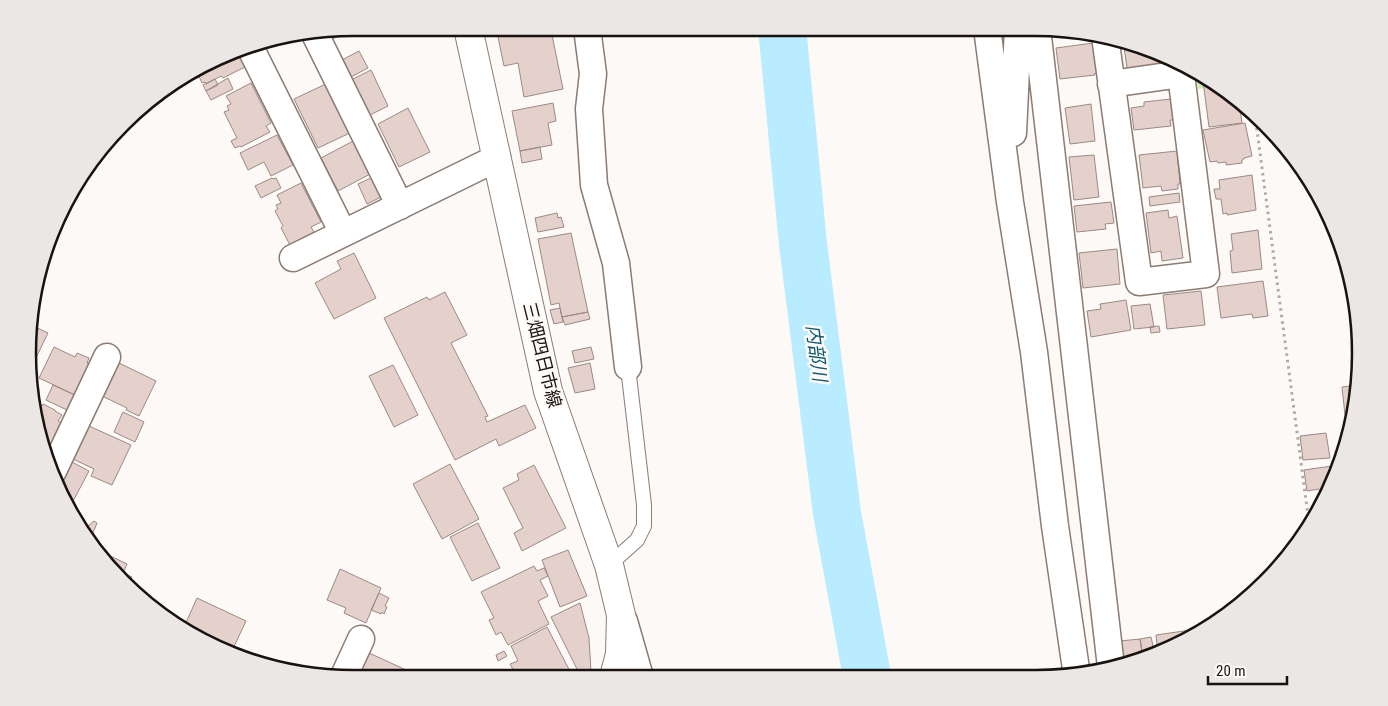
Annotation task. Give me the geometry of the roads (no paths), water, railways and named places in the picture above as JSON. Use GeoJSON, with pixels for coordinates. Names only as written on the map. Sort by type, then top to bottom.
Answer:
{"type":"FeatureCollection","features":[{"type":"Feature","properties":{"kind":"main road","name":"三畑四日市線"},"geometry":{"type":"LineString","coordinates":[[470,36],[548,391],[611,573],[622,615],[620,654],[616,670]]}},
{"type":"Feature","properties":{"kind":"street"},"geometry":{"type":"LineString","coordinates":[[588,36],[593,74],[589,109],[594,185],[616,263],[628,367]]}},
{"type":"Feature","properties":{"kind":"street"},"geometry":{"type":"LineString","coordinates":[[988,36],[1010,202],[1034,352],[1055,526],[1076,667]]}},
{"type":"Feature","properties":{"kind":"street"},"geometry":{"type":"LineString","coordinates":[[1010,202],[1018,36]]}},
{"type":"Feature","properties":{"kind":"street"},"geometry":{"type":"LineString","coordinates":[[1038,36],[1110,661]]}},
{"type":"Feature","properties":{"kind":"street"},"geometry":{"type":"LineString","coordinates":[[317,38],[400,206]]}},
{"type":"Feature","properties":{"kind":"street"},"geometry":{"type":"LineString","coordinates":[[1106,44],[1111,84],[1139,282],[1206,274],[1181,74],[1111,84]]}},
{"type":"Feature","properties":{"kind":"street"},"geometry":{"type":"LineString","coordinates":[[253,52],[343,233]]}},
{"type":"Feature","properties":{"kind":"street"},"geometry":{"type":"LineString","coordinates":[[293,258],[497,158]]}},
{"type":"Feature","properties":{"kind":"street"},"geometry":{"type":"LineString","coordinates":[[56,464],[107,356]]}},
{"type":"Feature","properties":{"kind":"street"},"geometry":{"type":"LineString","coordinates":[[611,573],[638,670]]}},
{"type":"Feature","properties":{"kind":"street"},"geometry":{"type":"LineString","coordinates":[[347,670],[361,639]]}},
{"type":"Feature","properties":{"kind":"lane"},"geometry":{"type":"LineString","coordinates":[[611,573],[637,540],[644,526],[644,506],[628,367]]}},
{"type":"Feature","properties":{"kind":"waterway","name":"内部川"},"geometry":{"type":"LineString","coordinates":[[783,36],[803,244],[837,513],[866,670]]}}]}
